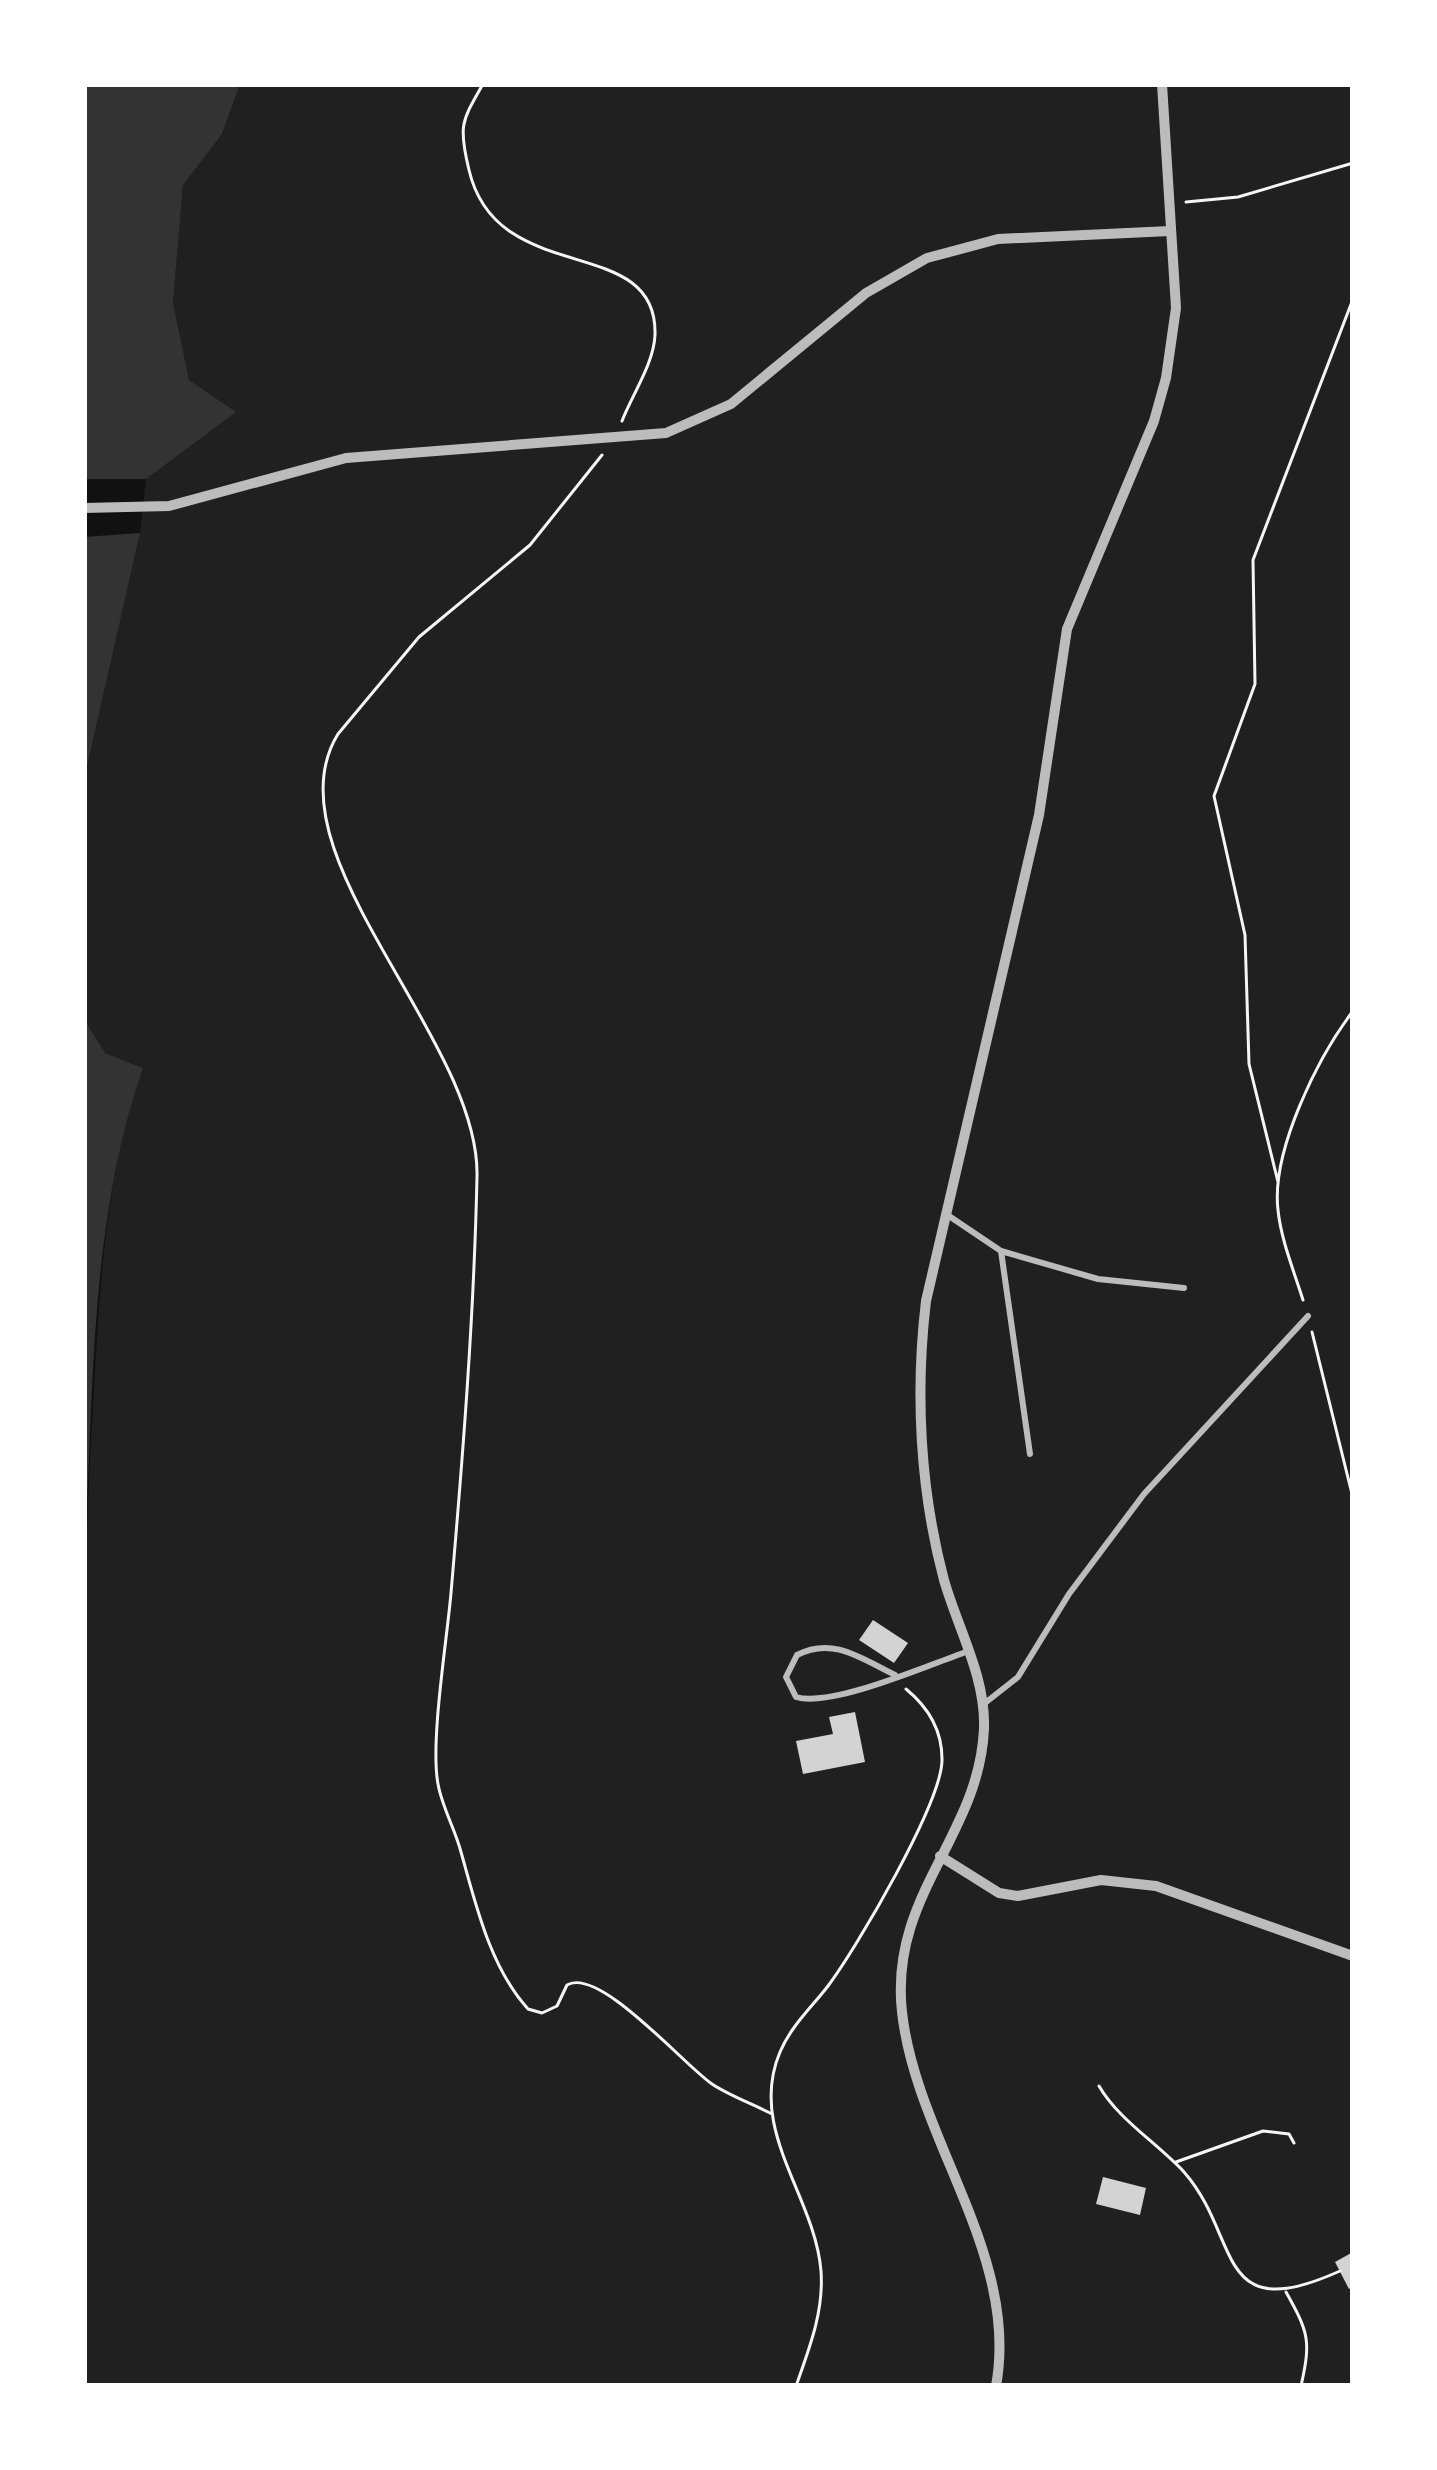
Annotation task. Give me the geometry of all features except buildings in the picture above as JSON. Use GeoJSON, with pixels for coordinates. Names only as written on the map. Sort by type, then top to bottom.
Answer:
{"type":"FeatureCollection","features":[{"type":"Feature","properties":{"kind":"street"},"geometry":{"type":"LineString","coordinates":[[996,2386],[1001,2360],[996,2298],[914,2079],[899,1970],[920,1889],[976,1785],[982,1704],[944,1578],[920,1433],[926,1300],[1039,815],[1066,629],[1154,422],[1166,378],[1176,308],[1162,84]]}},
{"type":"Feature","properties":{"kind":"street"},"geometry":{"type":"LineString","coordinates":[[84,508],[169,506],[346,458],[666,433],[731,404],[866,293],[927,258],[998,239],[1170,230]]}},
{"type":"Feature","properties":{"kind":"street"},"geometry":{"type":"LineString","coordinates":[[940,1856],[999,1893],[1018,1896],[1101,1880],[1156,1886],[1353,1956]]}},
{"type":"Feature","properties":{"kind":"lane"},"geometry":{"type":"LineString","coordinates":[[946,1214],[1001,1251],[1098,1279],[1184,1288]]}},
{"type":"Feature","properties":{"kind":"lane"},"geometry":{"type":"LineString","coordinates":[[1001,1251],[1030,1454]]}},
{"type":"Feature","properties":{"kind":"lane"},"geometry":{"type":"LineString","coordinates":[[982,1704],[1018,1677],[1069,1594],[1144,1493],[1308,1316]]}},
{"type":"Feature","properties":{"kind":"lane"},"geometry":{"type":"LineString","coordinates":[[895,1676],[837,1647],[821,1646],[797,1655],[786,1677],[796,1697],[807,1700],[895,1676],[968,1651]]}},
{"type":"Feature","properties":{"kind":"path"},"geometry":{"type":"LineString","coordinates":[[483,84],[465,107],[464,146],[475,194],[488,218],[532,247],[621,273],[649,310],[656,332],[616,437],[530,545],[419,637],[327,752],[321,792],[324,824],[350,891],[433,1037],[473,1132],[477,1164],[470,1357],[437,1781],[488,1944],[528,2009],[542,2012],[557,2006],[567,1985],[583,1982],[615,1999],[710,2083],[772,2114]]}},
{"type":"Feature","properties":{"kind":"path"},"geometry":{"type":"LineString","coordinates":[[1168,204],[1238,197],[1353,164]]}},
{"type":"Feature","properties":{"kind":"path"},"geometry":{"type":"LineString","coordinates":[[1353,299],[1253,560],[1255,685],[1214,796],[1245,935],[1249,1064],[1278,1182],[1283,1235],[1353,1498]]}},
{"type":"Feature","properties":{"kind":"path"},"geometry":{"type":"LineString","coordinates":[[1278,1182],[1307,1090],[1353,1011]]}},
{"type":"Feature","properties":{"kind":"path"},"geometry":{"type":"LineString","coordinates":[[796,2386],[820,2306],[821,2271],[816,2242],[782,2156],[772,2114],[773,2073],[781,2049],[865,1930],[940,1775],[938,1733],[926,1707],[905,1688],[922,1682]]}},
{"type":"Feature","properties":{"kind":"path"},"geometry":{"type":"LineString","coordinates":[[1099,2086],[1111,2106],[1133,2119],[1207,2206],[1229,2263],[1246,2280],[1286,2292],[1340,2271]]}},
{"type":"Feature","properties":{"kind":"path"},"geometry":{"type":"LineString","coordinates":[[1174,2163],[1263,2131],[1289,2134],[1294,2143]]}},
{"type":"Feature","properties":{"kind":"path"},"geometry":{"type":"LineString","coordinates":[[1286,2292],[1306,2328],[1310,2347],[1300,2386]]}},
{"type":"Feature","properties":{"kind":"shaded area"},"geometry":{"type":"Polygon","coordinates":[[[84,84],[240,84],[222,134],[183,185],[173,302],[189,380],[236,412],[146,479],[84,479],[84,84]]]}},
{"type":"Feature","properties":{"kind":"shaded area"},"geometry":{"type":"Polygon","coordinates":[[[240,84],[1353,84],[1353,2386],[84,2386],[81,1796],[86,1561],[104,1253],[118,1160],[143,1068],[105,1053],[84,1019],[84,780],[140,533],[146,479],[235,412],[189,380],[173,302],[183,184],[222,134],[240,84]]]}},
{"type":"Feature","properties":{"kind":"shaded area"},"geometry":{"type":"Polygon","coordinates":[[[140,533],[84,780],[84,537],[140,533]]]}},
{"type":"Feature","properties":{"kind":"shaded area"},"geometry":{"type":"Polygon","coordinates":[[[84,1019],[105,1053],[143,1068],[125,1128],[103,1251],[84,1566],[84,1019]]]}}]}
